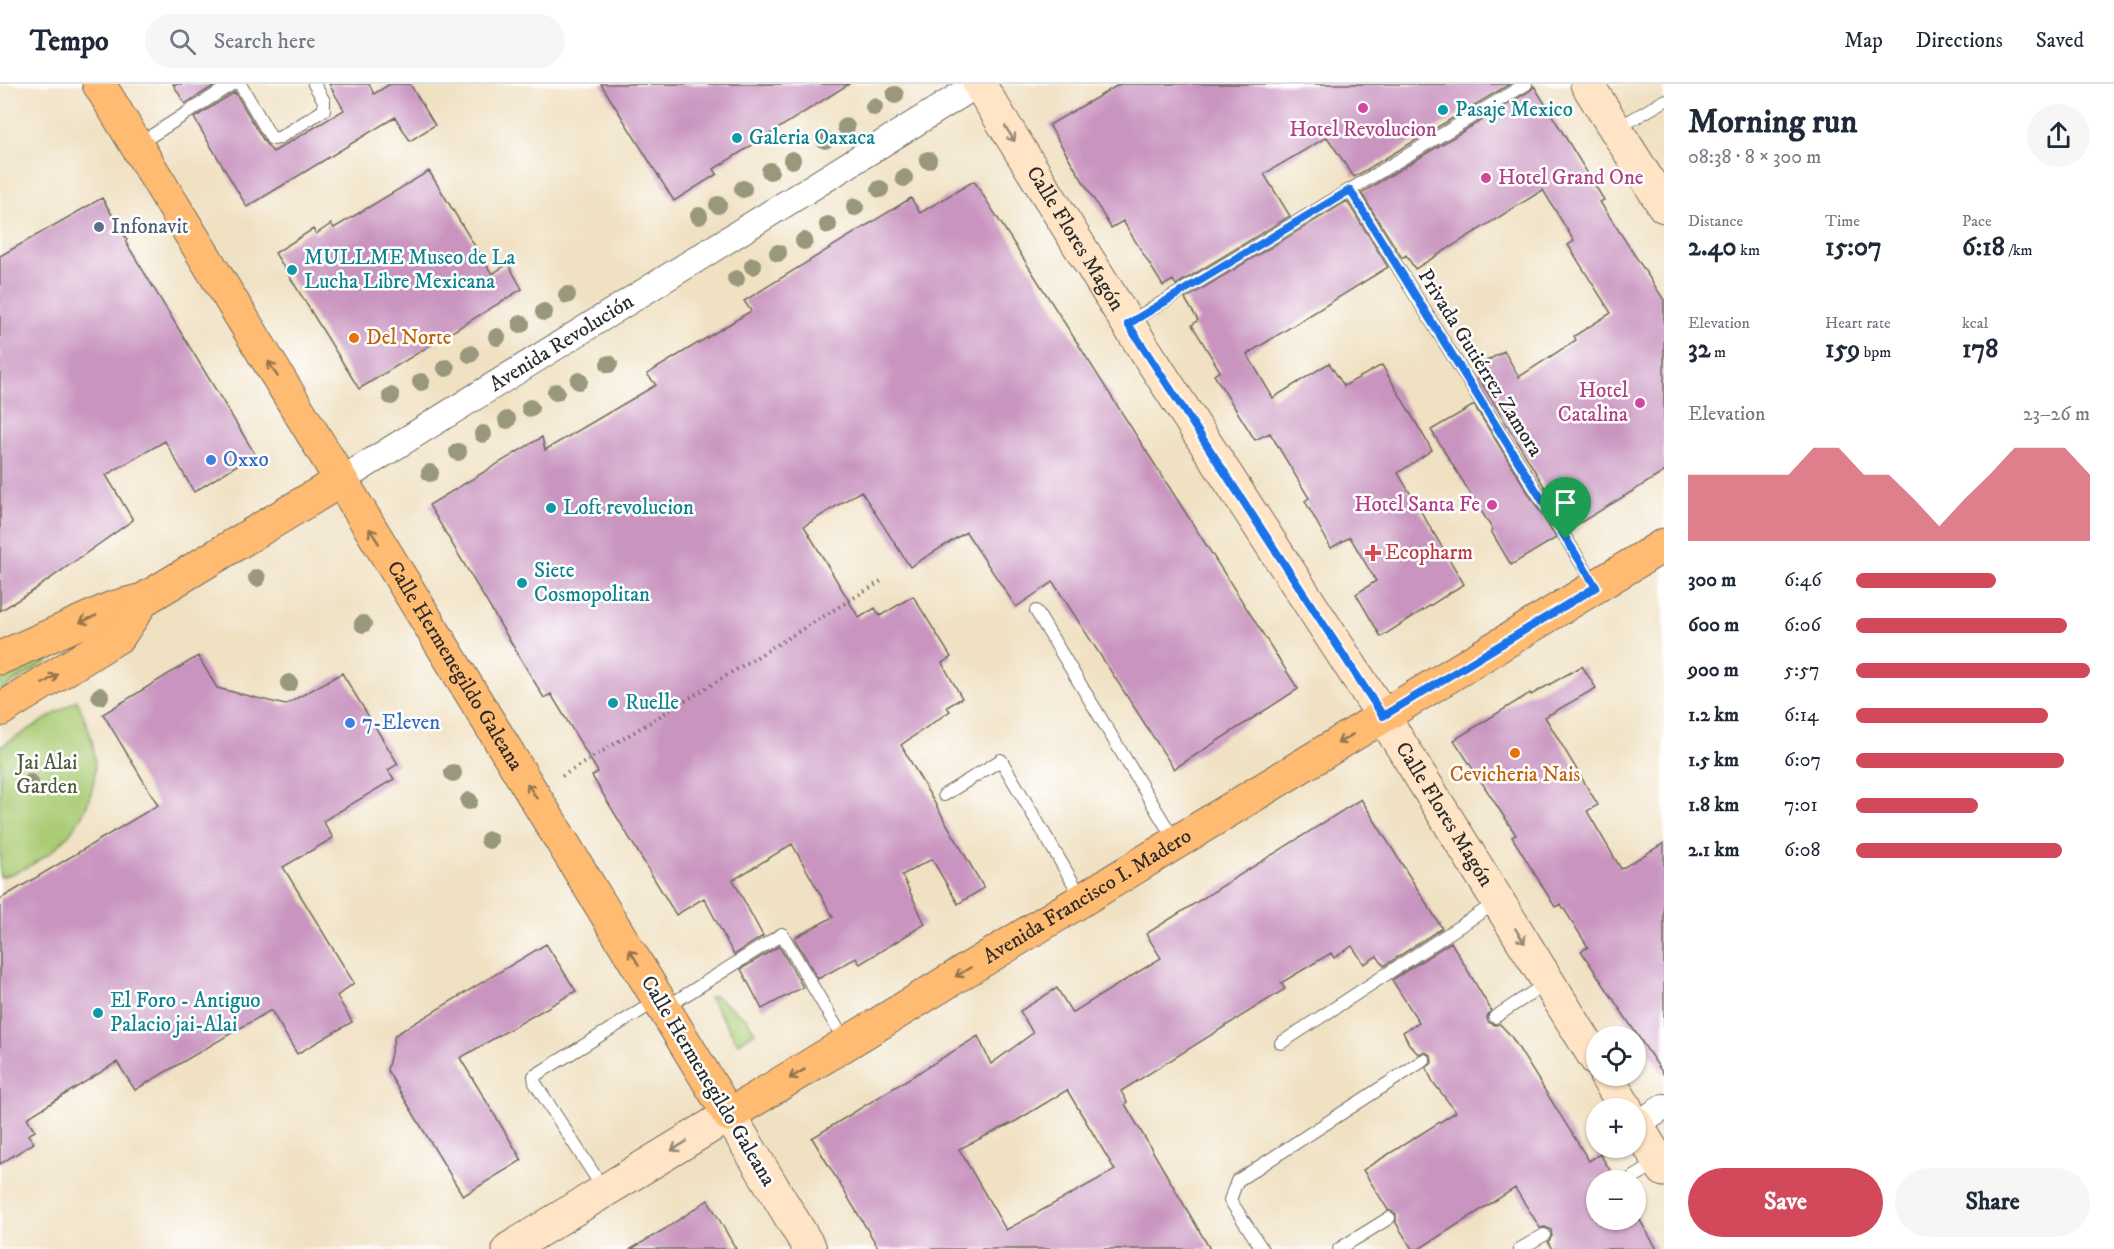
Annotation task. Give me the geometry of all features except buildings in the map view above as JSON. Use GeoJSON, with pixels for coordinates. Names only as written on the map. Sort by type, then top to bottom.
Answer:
{"type":"FeatureCollection","features":[{"type":"Feature","properties":{"kind":"main road","name":"Calle Hermenegildo Galeana"},"geometry":{"type":"LineString","coordinates":[[99,84],[729,1115]]}},
{"type":"Feature","properties":{"kind":"main road","name":"Avenida Revolución"},"geometry":{"type":"LineString","coordinates":[[0,658],[112,608],[143,600],[340,480]]}},
{"type":"Feature","properties":{"kind":"main road","name":"Avenida Francisco I. Madero"},"geometry":{"type":"LineString","coordinates":[[729,1115],[1664,545]]}},
{"type":"Feature","properties":{"kind":"main road","name":"Avenida Revolución"},"geometry":{"type":"LineString","coordinates":[[0,710],[118,636],[143,600]]}},
{"type":"Feature","properties":{"kind":"street","name":"Calle Flores Magón"},"geometry":{"type":"LineString","coordinates":[[978,84],[1128,324],[1383,716],[1586,1043]]}},
{"type":"Feature","properties":{"kind":"street","name":"Avenida Revolución"},"geometry":{"type":"LineString","coordinates":[[340,480],[978,84]]}},
{"type":"Feature","properties":{"kind":"street"},"geometry":{"type":"LineString","coordinates":[[1587,84],[1664,206]]}},
{"type":"Feature","properties":{"kind":"street"},"geometry":{"type":"LineString","coordinates":[[1646,1113],[1664,1107]]}},
{"type":"Feature","properties":{"kind":"street","name":"Avenida Francisco I. Madero"},"geometry":{"type":"LineString","coordinates":[[509,1249],[729,1115]]}},
{"type":"Feature","properties":{"kind":"street","name":"Calle Hermenegildo Galeana"},"geometry":{"type":"LineString","coordinates":[[729,1115],[810,1249]]}},
{"type":"Feature","properties":{"kind":"street"},"geometry":{"type":"LineString","coordinates":[[1646,1140],[1662,1166]]}},
{"type":"Feature","properties":{"kind":"lane"},"geometry":{"type":"LineString","coordinates":[[136,145],[232,84]]}},
{"type":"Feature","properties":{"kind":"lane"},"geometry":{"type":"LineString","coordinates":[[240,84],[272,139],[279,138],[324,110],[324,101],[314,84]]}},
{"type":"Feature","properties":{"kind":"lane"},"geometry":{"type":"LineString","coordinates":[[1128,324],[1526,84]]}},
{"type":"Feature","properties":{"kind":"lane"},"geometry":{"type":"LineString","coordinates":[[1616,130],[1664,101]]}},
{"type":"Feature","properties":{"kind":"lane","name":"Privada Gutiérrez Zamora"},"geometry":{"type":"LineString","coordinates":[[1350,190],[1596,587]]}},
{"type":"Feature","properties":{"kind":"lane"},"geometry":{"type":"LineString","coordinates":[[1036,611],[1176,842]]}},
{"type":"Feature","properties":{"kind":"lane"},"geometry":{"type":"LineString","coordinates":[[944,795],[1001,760],[1083,899]]}},
{"type":"Feature","properties":{"kind":"lane"},"geometry":{"type":"LineString","coordinates":[[1281,1043],[1498,902]]}},
{"type":"Feature","properties":{"kind":"lane"},"geometry":{"type":"LineString","coordinates":[[604,1191],[535,1083],[534,1076],[782,934],[846,1044]]}},
{"type":"Feature","properties":{"kind":"lane"},"geometry":{"type":"LineString","coordinates":[[1495,1017],[1548,982]]}},
{"type":"Feature","properties":{"kind":"lane"},"geometry":{"type":"LineString","coordinates":[[1262,1249],[1230,1200],[1237,1181],[1424,1060]]}},
{"type":"Feature","properties":{"kind":"lane"},"geometry":{"type":"LineString","coordinates":[[1646,1173],[1662,1166]]}},
{"type":"Feature","properties":{"kind":"lane"},"geometry":{"type":"LineString","coordinates":[[1339,1249],[1389,1218]]}},
{"type":"Feature","properties":{"kind":"lane"},"geometry":{"type":"LineString","coordinates":[[1520,1249],[1544,1235]]}},
{"type":"Feature","properties":{"kind":"path"},"geometry":{"type":"LineString","coordinates":[[533,794],[884,580]]}},
{"type":"Feature","properties":{"kind":"green space"},"geometry":{"type":"Polygon","coordinates":[[[107,624],[0,691],[0,669],[107,624]]]}},
{"type":"Feature","properties":{"kind":"green space","name":"Jai Alai Garden"},"geometry":{"type":"Polygon","coordinates":[[[77,700],[90,732],[95,775],[82,815],[71,832],[56,848],[20,870],[0,877],[0,747],[77,700]]]}},
{"type":"Feature","properties":{"kind":"green space"},"geometry":{"type":"Polygon","coordinates":[[[715,996],[747,1019],[755,1032],[738,1043],[709,997],[715,996]]]}},
{"type":"Feature","properties":{"kind":"place","name":"Hotel Revolucion"},"geometry":{"type":"Point","coordinates":[1363,108]}},
{"type":"Feature","properties":{"kind":"place","name":"Pasaje Mexico"},"geometry":{"type":"Point","coordinates":[1443,110]}},
{"type":"Feature","properties":{"kind":"place","name":"Galeria Oaxaca"},"geometry":{"type":"Point","coordinates":[737,138]}},
{"type":"Feature","properties":{"kind":"place","name":"Hotel Grand One"},"geometry":{"type":"Point","coordinates":[1486,178]}},
{"type":"Feature","properties":{"kind":"place","name":"Infonavit"},"geometry":{"type":"Point","coordinates":[99,227]}},
{"type":"Feature","properties":{"kind":"place","name":"MULLME Museo de La Lucha Libre Mexicana"},"geometry":{"type":"Point","coordinates":[292,270]}},
{"type":"Feature","properties":{"kind":"place","name":"Del Norte"},"geometry":{"type":"Point","coordinates":[354,338]}},
{"type":"Feature","properties":{"kind":"place","name":"Hotel Catalina"},"geometry":{"type":"Point","coordinates":[1640,403]}},
{"type":"Feature","properties":{"kind":"place","name":"Oxxo"},"geometry":{"type":"Point","coordinates":[211,460]}},
{"type":"Feature","properties":{"kind":"place","name":"Hotel Santa Fe"},"geometry":{"type":"Point","coordinates":[1492,505]}},
{"type":"Feature","properties":{"kind":"place","name":"Loft revolucion"},"geometry":{"type":"Point","coordinates":[551,508]}},
{"type":"Feature","properties":{"kind":"place","name":"Ecopharm"},"geometry":{"type":"Point","coordinates":[1373,553]}},
{"type":"Feature","properties":{"kind":"place","name":"Siete Cosmopolitan"},"geometry":{"type":"Point","coordinates":[522,583]}},
{"type":"Feature","properties":{"kind":"place","name":"Ruelle"},"geometry":{"type":"Point","coordinates":[613,703]}},
{"type":"Feature","properties":{"kind":"place","name":"7-Eleven"},"geometry":{"type":"Point","coordinates":[350,723]}},
{"type":"Feature","properties":{"kind":"place","name":"Cevicheria Nais"},"geometry":{"type":"Point","coordinates":[1515,753]}},
{"type":"Feature","properties":{"kind":"place","name":"El Foro - Antiguo Palacio jai-Alai"},"geometry":{"type":"Point","coordinates":[98,1013]}},
{"type":"Feature","properties":{"kind":"route"},"geometry":{"type":"LineString","coordinates":[[1350,190],[1566,539],[1596,587],[1383,716],[1128,324],[1350,190]]}}]}
